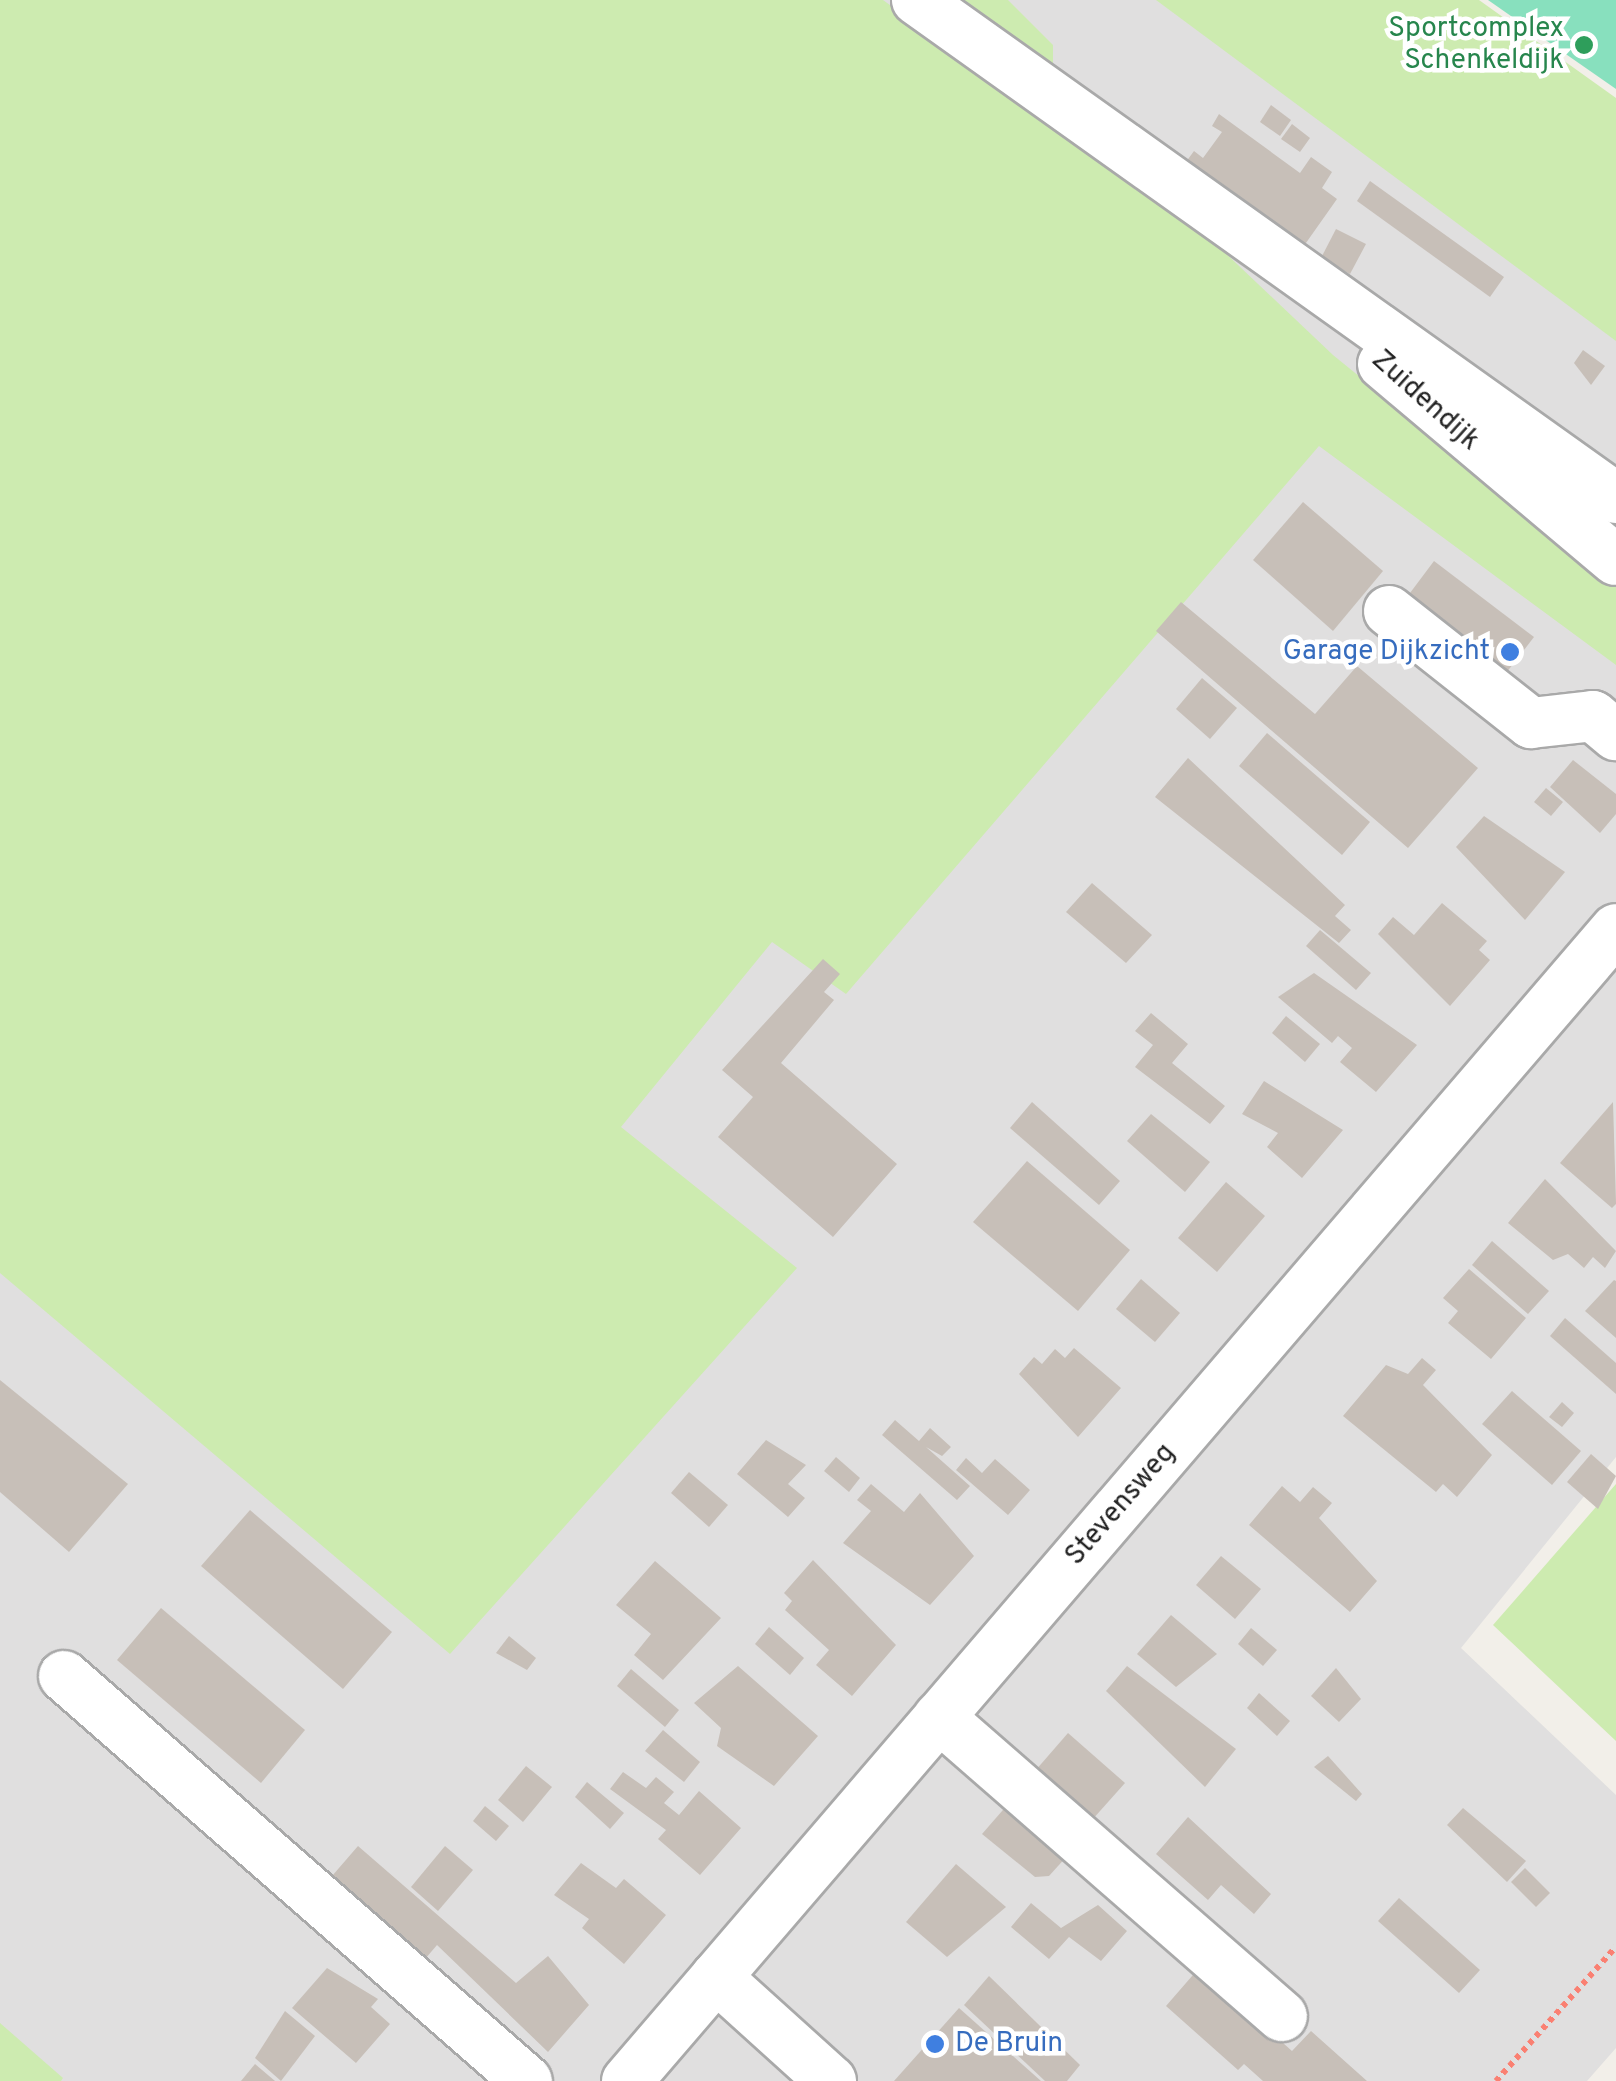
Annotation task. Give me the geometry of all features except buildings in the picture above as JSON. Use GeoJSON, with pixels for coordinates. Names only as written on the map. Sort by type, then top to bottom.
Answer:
{"type":"FeatureCollection","features":[{"type":"Feature","properties":{"kind":"street","name":"Zuidendijk"},"geometry":{"type":"LineString","coordinates":[[917,0],[1616,498]]}},
{"type":"Feature","properties":{"kind":"street","name":"Zuidendijk"},"geometry":{"type":"LineString","coordinates":[[1242,232],[1455,432],[1616,560]]}},
{"type":"Feature","properties":{"kind":"street"},"geometry":{"type":"LineString","coordinates":[[1389,611],[1532,723],[1594,716],[1616,735]]}},
{"type":"Feature","properties":{"kind":"street","name":"Stevensweg"},"geometry":{"type":"LineString","coordinates":[[627,2081],[1616,929]]}},
{"type":"Feature","properties":{"kind":"street"},"geometry":{"type":"LineString","coordinates":[[64,1676],[527,2081]]}},
{"type":"Feature","properties":{"kind":"street"},"geometry":{"type":"LineString","coordinates":[[939,1717],[1282,2016]]}},
{"type":"Feature","properties":{"kind":"street"},"geometry":{"type":"LineString","coordinates":[[716,1976],[831,2081]]}},
{"type":"Feature","properties":{"kind":"path"},"geometry":{"type":"LineString","coordinates":[[1496,2081],[1616,1947]]}},
{"type":"Feature","properties":{"kind":"shaded area"},"geometry":{"type":"Polygon","coordinates":[[[518,0],[1394,0],[1616,141],[1616,1457],[1461,1648],[1616,1795],[1616,2048],[1587,2081],[0,2081],[0,1108],[518,0]]]}},
{"type":"Feature","properties":{"kind":"green space"},"geometry":{"type":"Polygon","coordinates":[[[0,0],[883,0],[1199,228],[1333,355],[1616,585],[1616,665],[1319,446],[846,994],[772,942],[621,1127],[797,1268],[450,1654],[0,1273],[0,0]]]}},
{"type":"Feature","properties":{"kind":"green space"},"geometry":{"type":"Polygon","coordinates":[[[952,0],[1008,0],[1053,45],[1053,73],[952,0]]]}},
{"type":"Feature","properties":{"kind":"green space"},"geometry":{"type":"Polygon","coordinates":[[[1156,0],[1479,0],[1616,98],[1616,341],[1156,0]]]}},
{"type":"Feature","properties":{"kind":"green space","name":"Sportcomplex Schenkeldijk"},"geometry":{"type":"Polygon","coordinates":[[[1488,0],[1616,0],[1616,89],[1488,0]]]}},
{"type":"Feature","properties":{"kind":"green space"},"geometry":{"type":"Polygon","coordinates":[[[1616,1484],[1616,1741],[1493,1625],[1616,1484]]]}},
{"type":"Feature","properties":{"kind":"green space"},"geometry":{"type":"Polygon","coordinates":[[[0,2023],[63,2078],[61,2081],[0,2081],[0,2023]]]}},
{"type":"Feature","properties":{"kind":"place","name":"Sportcomplex Schenkeldijk"},"geometry":{"type":"Point","coordinates":[1584,45]}},
{"type":"Feature","properties":{"kind":"place","name":"Garage Dijkzicht"},"geometry":{"type":"Point","coordinates":[1510,652]}},
{"type":"Feature","properties":{"kind":"place","name":"De Bruin"},"geometry":{"type":"Point","coordinates":[935,2044]}}]}
